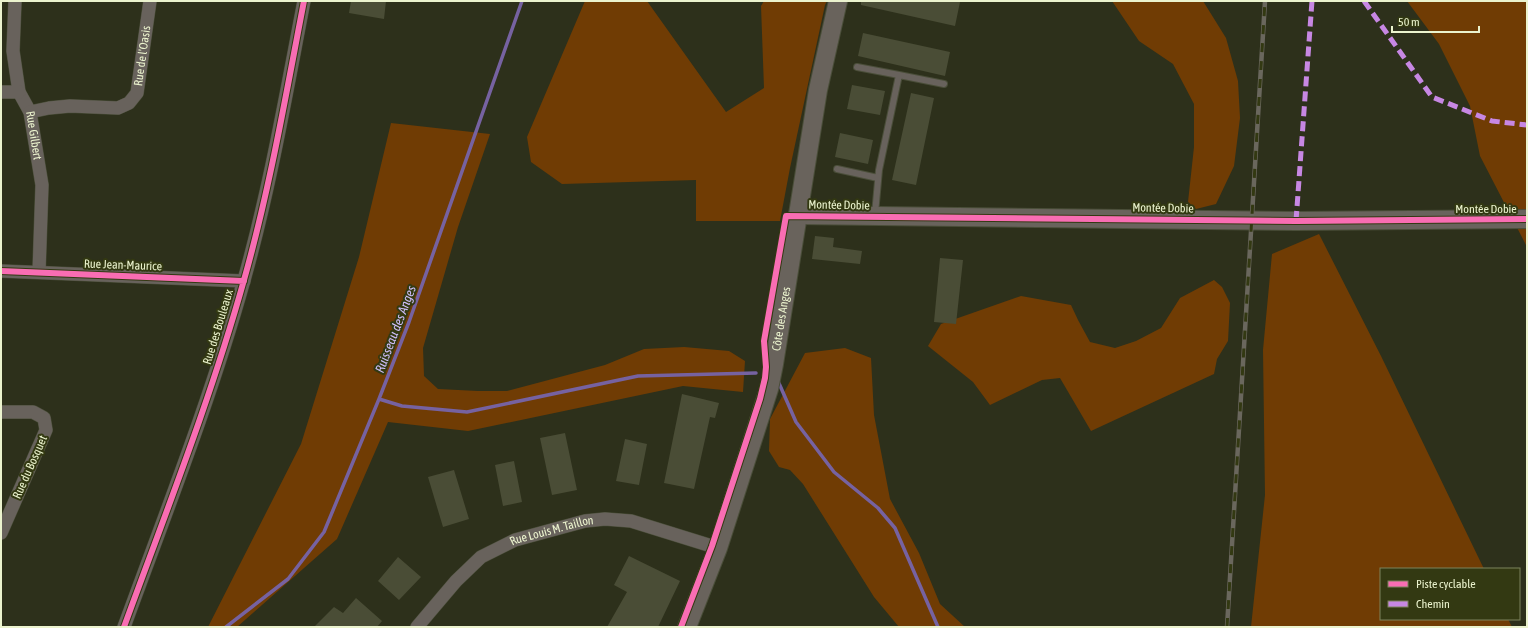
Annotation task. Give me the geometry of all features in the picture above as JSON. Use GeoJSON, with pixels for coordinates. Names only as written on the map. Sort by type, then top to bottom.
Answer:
{"type":"FeatureCollection","features":[{"type":"Feature","properties":{"kind":"street","name":"Rue Gilbert"},"geometry":{"type":"LineString","coordinates":[[15,1],[12,51],[19,92],[30,112],[42,185],[39,272]]}},
{"type":"Feature","properties":{"kind":"street","name":"Rue de l'Oasis"},"geometry":{"type":"LineString","coordinates":[[30,112],[70,106],[118,108],[129,103],[137,93],[150,1]]}},
{"type":"Feature","properties":{"kind":"street","name":"Rue des Bouleaux"},"geometry":{"type":"LineString","coordinates":[[124,627],[195,432],[244,280],[266,199],[304,1]]}},
{"type":"Feature","properties":{"kind":"street","name":"Côte des Anges"},"geometry":{"type":"LineString","coordinates":[[687,627],[718,548],[769,389],[818,90],[838,1]]}},
{"type":"Feature","properties":{"kind":"street"},"geometry":{"type":"LineString","coordinates":[[1,92],[19,92]]}},
{"type":"Feature","properties":{"kind":"street","name":"Montée Dobie"},"geometry":{"type":"LineString","coordinates":[[798,215],[1289,221],[1527,219]]}},
{"type":"Feature","properties":{"kind":"street","name":"Rue Jean-Maurice"},"geometry":{"type":"LineString","coordinates":[[1,271],[244,280]]}},
{"type":"Feature","properties":{"kind":"street","name":"Rue du Bosquet"},"geometry":{"type":"LineString","coordinates":[[1,412],[32,412],[44,418],[46,430],[1,533]]}},
{"type":"Feature","properties":{"kind":"street","name":"Rue Louis M. Taillon"},"geometry":{"type":"LineString","coordinates":[[417,627],[456,581],[481,557],[515,540],[586,521],[604,519],[631,521],[718,548]]}},
{"type":"Feature","properties":{"kind":"lane"},"geometry":{"type":"LineString","coordinates":[[857,67],[944,84]]}},
{"type":"Feature","properties":{"kind":"lane"},"geometry":{"type":"LineString","coordinates":[[875,216],[878,178],[899,75]]}},
{"type":"Feature","properties":{"kind":"lane"},"geometry":{"type":"LineString","coordinates":[[837,169],[878,178]]}},
{"type":"Feature","properties":{"kind":"shaded area"},"geometry":{"type":"Polygon","coordinates":[[[585,1],[647,1],[726,112],[764,88],[761,6],[764,1],[827,1],[790,168],[780,221],[696,221],[696,180],[562,184],[531,162],[527,137],[585,1]]]}},
{"type":"Feature","properties":{"kind":"shaded area"},"geometry":{"type":"Polygon","coordinates":[[[1112,1],[1203,1],[1226,38],[1238,81],[1240,118],[1234,166],[1216,204],[1196,209],[1188,202],[1194,147],[1194,104],[1173,64],[1139,41],[1112,1]]]}},
{"type":"Feature","properties":{"kind":"shaded area"},"geometry":{"type":"Polygon","coordinates":[[[1407,1],[1527,1],[1527,247],[1480,156],[1470,106],[1439,44],[1407,1]]]}},
{"type":"Feature","properties":{"kind":"shaded area"},"geometry":{"type":"Polygon","coordinates":[[[391,123],[490,134],[458,227],[423,348],[424,376],[438,389],[507,391],[605,365],[644,349],[684,347],[729,351],[745,361],[743,392],[683,386],[468,431],[388,422],[337,539],[237,627],[208,627],[301,444],[359,257],[391,123]]]}},
{"type":"Feature","properties":{"kind":"shaded area"},"geometry":{"type":"Polygon","coordinates":[[[1319,234],[1381,356],[1484,568],[1380,568],[1380,620],[1508,620],[1512,627],[1251,627],[1265,495],[1263,350],[1272,254],[1319,234]]]}},
{"type":"Feature","properties":{"kind":"shaded area"},"geometry":{"type":"Polygon","coordinates":[[[1214,280],[1222,287],[1230,303],[1228,341],[1217,359],[1214,374],[1091,431],[1060,378],[1042,380],[990,405],[973,382],[928,346],[941,324],[1021,296],[1071,305],[1090,342],[1115,348],[1136,341],[1161,328],[1180,298],[1214,280]]]}},
{"type":"Feature","properties":{"kind":"shaded area"},"geometry":{"type":"Polygon","coordinates":[[[845,348],[871,358],[874,415],[890,499],[919,553],[940,604],[965,627],[899,627],[874,597],[803,484],[790,470],[779,467],[769,451],[770,419],[805,353],[845,348]]]}},
{"type":"Feature","properties":{"kind":"building"},"geometry":{"type":"Polygon","coordinates":[[[351,1],[386,1],[384,19],[349,13],[351,1]]]}},
{"type":"Feature","properties":{"kind":"building"},"geometry":{"type":"Polygon","coordinates":[[[861,1],[960,2],[955,26],[861,5],[861,1]]]}},
{"type":"Feature","properties":{"kind":"building"},"geometry":{"type":"Polygon","coordinates":[[[863,33],[950,52],[945,76],[858,56],[863,33]]]}},
{"type":"Feature","properties":{"kind":"building"},"geometry":{"type":"Polygon","coordinates":[[[852,85],[885,91],[880,115],[847,109],[852,85]]]}},
{"type":"Feature","properties":{"kind":"building"},"geometry":{"type":"Polygon","coordinates":[[[911,93],[934,98],[916,185],[892,180],[911,93]]]}},
{"type":"Feature","properties":{"kind":"building"},"geometry":{"type":"Polygon","coordinates":[[[840,133],[873,140],[868,164],[835,157],[840,133]]]}},
{"type":"Feature","properties":{"kind":"building"},"geometry":{"type":"Polygon","coordinates":[[[815,236],[834,238],[833,247],[862,251],[860,264],[812,259],[815,236]]]}},
{"type":"Feature","properties":{"kind":"building"},"geometry":{"type":"Polygon","coordinates":[[[940,258],[963,260],[956,324],[934,322],[940,258]]]}},
{"type":"Feature","properties":{"kind":"building"},"geometry":{"type":"Polygon","coordinates":[[[682,394],[719,403],[715,418],[710,417],[694,489],[664,483],[682,394]]]}},
{"type":"Feature","properties":{"kind":"building"},"geometry":{"type":"Polygon","coordinates":[[[565,433],[577,490],[552,495],[540,438],[565,433]]]}},
{"type":"Feature","properties":{"kind":"building"},"geometry":{"type":"Polygon","coordinates":[[[625,439],[647,444],[639,485],[616,481],[625,439]]]}},
{"type":"Feature","properties":{"kind":"building"},"geometry":{"type":"Polygon","coordinates":[[[514,461],[522,502],[503,506],[495,465],[514,461]]]}},
{"type":"Feature","properties":{"kind":"building"},"geometry":{"type":"Polygon","coordinates":[[[454,470],[469,519],[443,527],[428,477],[454,470]]]}},
{"type":"Feature","properties":{"kind":"building"},"geometry":{"type":"Polygon","coordinates":[[[629,556],[680,581],[658,627],[607,627],[627,592],[614,585],[629,556]]]}},
{"type":"Feature","properties":{"kind":"building"},"geometry":{"type":"Polygon","coordinates":[[[398,557],[421,577],[399,600],[378,581],[398,557]]]}},
{"type":"Feature","properties":{"kind":"building"},"geometry":{"type":"Polygon","coordinates":[[[356,598],[382,621],[377,627],[314,627],[334,607],[343,613],[356,598]]]}},
{"type":"Feature","properties":{"kind":"waterway","name":"Ruisseau des Anges"},"geometry":{"type":"LineString","coordinates":[[226,627],[288,579],[324,532],[409,322],[522,1]]}},
{"type":"Feature","properties":{"kind":"waterway"},"geometry":{"type":"LineString","coordinates":[[379,399],[402,406],[467,412],[638,376],[756,373]]}},
{"type":"Feature","properties":{"kind":"waterway"},"geometry":{"type":"LineString","coordinates":[[778,381],[796,422],[834,472],[878,508],[895,528],[938,627]]}},
{"type":"Feature","properties":{"kind":"railway"},"geometry":{"type":"LineString","coordinates":[[1227,627],[1265,1]]}},
{"type":"Feature","properties":{"kind":"marked path"},"geometry":{"type":"LineString","coordinates":[[1296,221],[1312,1]]}},
{"type":"Feature","properties":{"kind":"marked path"},"geometry":{"type":"LineString","coordinates":[[1364,1],[1432,97],[1492,121],[1527,125]]}},
{"type":"Feature","properties":{"kind":"cycle path"},"geometry":{"type":"LineString","coordinates":[[124,627],[203,411],[244,280],[270,176],[304,1]]}},
{"type":"Feature","properties":{"kind":"cycle path"},"geometry":{"type":"LineString","coordinates":[[681,627],[712,546],[760,399],[766,367],[764,341],[786,216],[1296,221],[1527,219]]}},
{"type":"Feature","properties":{"kind":"cycle path"},"geometry":{"type":"LineString","coordinates":[[1,271],[244,281]]}}]}
